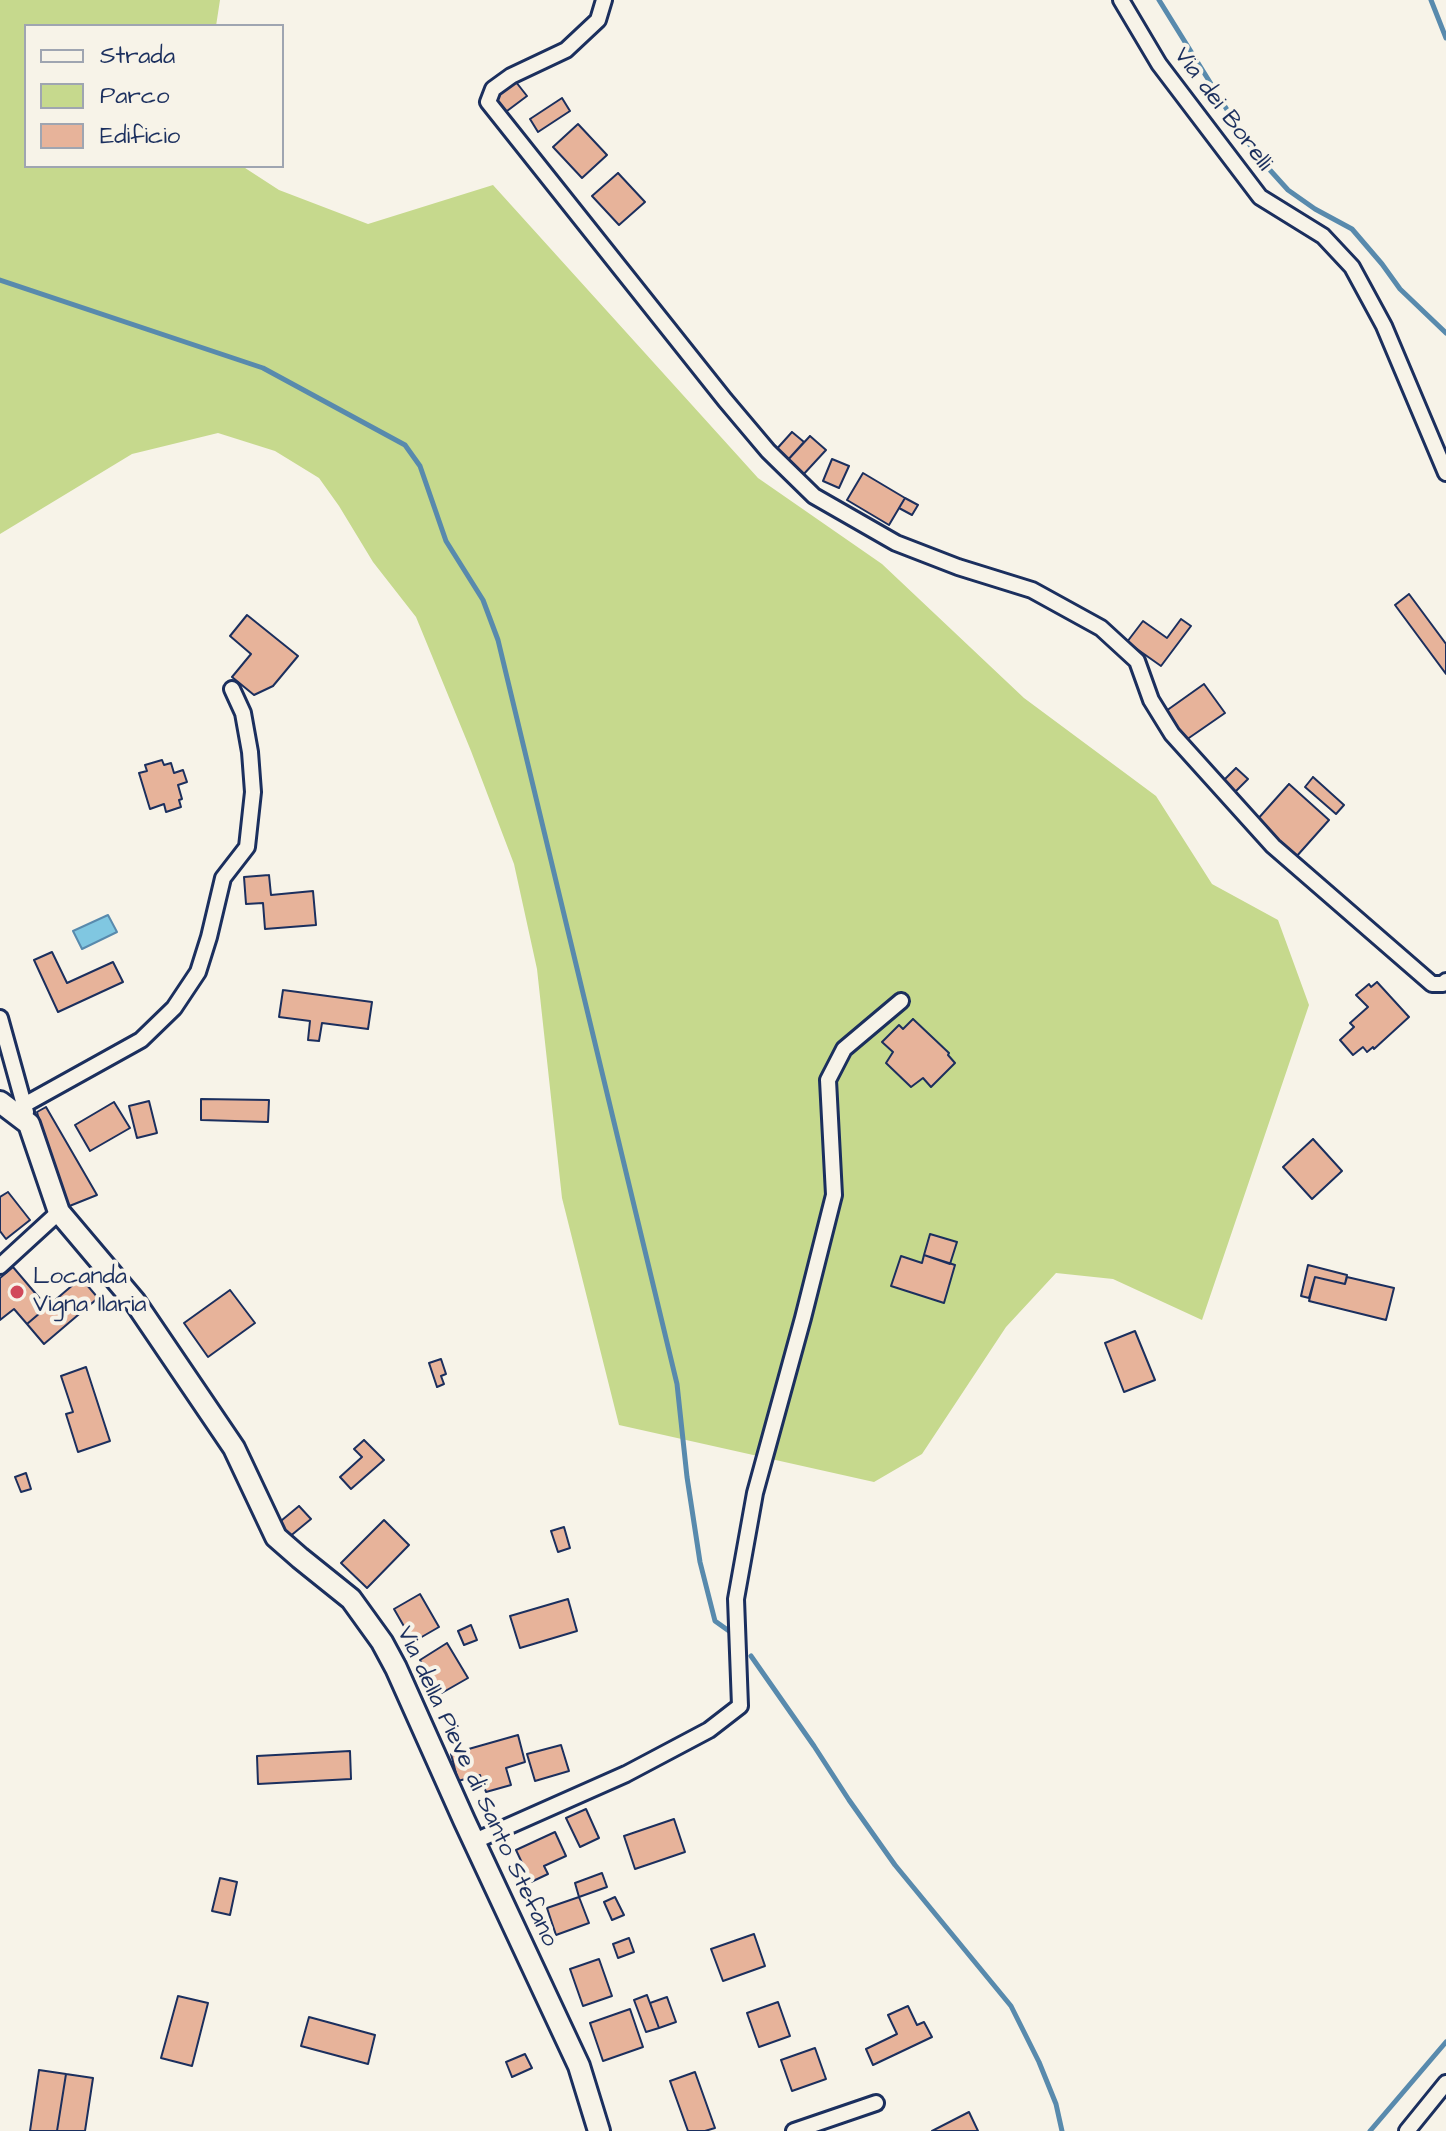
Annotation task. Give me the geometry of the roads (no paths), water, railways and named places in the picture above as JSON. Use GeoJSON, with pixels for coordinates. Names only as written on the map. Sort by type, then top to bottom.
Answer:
{"type":"FeatureCollection","features":[{"type":"Feature","properties":{"kind":"street"},"geometry":{"type":"LineString","coordinates":[[604,0],[598,20],[566,50],[511,76],[493,89],[488,102],[768,451],[814,496],[896,543],[958,567],[1032,590],[1101,628],[1137,661],[1151,700],[1172,734],[1273,846],[1432,984],[1446,981]]}},
{"type":"Feature","properties":{"kind":"street","name":"Via dei Borelli"},"geometry":{"type":"LineString","coordinates":[[1121,0],[1159,64],[1260,197],[1323,236],[1352,267],[1384,326],[1446,473]]}},
{"type":"Feature","properties":{"kind":"street"},"geometry":{"type":"LineString","coordinates":[[27,1114],[141,1040],[174,1008],[198,972],[223,878],[247,847],[253,792],[250,752],[243,713],[232,689]]}},
{"type":"Feature","properties":{"kind":"street"},"geometry":{"type":"LineString","coordinates":[[475,1841],[626,1774],[709,1730],[740,1706],[736,1599],[755,1493],[834,1195],[828,1080],[844,1049],[901,1001]]}},
{"type":"Feature","properties":{"kind":"street"},"geometry":{"type":"LineString","coordinates":[[0,1018],[27,1114]]}},
{"type":"Feature","properties":{"kind":"street"},"geometry":{"type":"LineString","coordinates":[[0,1102],[27,1114]]}},
{"type":"Feature","properties":{"kind":"street","name":"Via della Pieve di Santo Stefano"},"geometry":{"type":"LineString","coordinates":[[27,1114],[59,1212],[135,1302],[234,1448],[276,1537],[351,1599],[382,1642],[579,2066],[599,2131]]}},
{"type":"Feature","properties":{"kind":"street"},"geometry":{"type":"LineString","coordinates":[[0,1266],[59,1212]]}},
{"type":"Feature","properties":{"kind":"street"},"geometry":{"type":"LineString","coordinates":[[1407,2131],[1446,2083]]}},
{"type":"Feature","properties":{"kind":"street"},"geometry":{"type":"LineString","coordinates":[[794,2131],[876,2103]]}},
{"type":"Feature","properties":{"kind":"water"},"geometry":{"type":"Polygon","coordinates":[[[108,915],[117,932],[82,949],[73,931],[108,915]]]}},
{"type":"Feature","properties":{"kind":"waterway"},"geometry":{"type":"LineString","coordinates":[[1159,0],[1260,159],[1288,190],[1352,229],[1400,289],[1446,333]]}},
{"type":"Feature","properties":{"kind":"waterway"},"geometry":{"type":"LineString","coordinates":[[1431,0],[1446,38]]}},
{"type":"Feature","properties":{"kind":"waterway"},"geometry":{"type":"LineString","coordinates":[[0,280],[263,368],[405,445],[420,466],[446,541],[483,600],[498,640],[677,1384],[700,1562],[715,1621],[729,1631]]}},
{"type":"Feature","properties":{"kind":"waterway"},"geometry":{"type":"LineString","coordinates":[[751,1656],[895,1865],[1011,2006],[1039,2062],[1056,2104],[1062,2131]]}},
{"type":"Feature","properties":{"kind":"waterway"},"geometry":{"type":"LineString","coordinates":[[1370,2131],[1446,2042]]}},
{"type":"Feature","properties":{"kind":"place","name":"Locanda Vigna Ilaria"},"geometry":{"type":"Point","coordinates":[17,1292]}}]}
